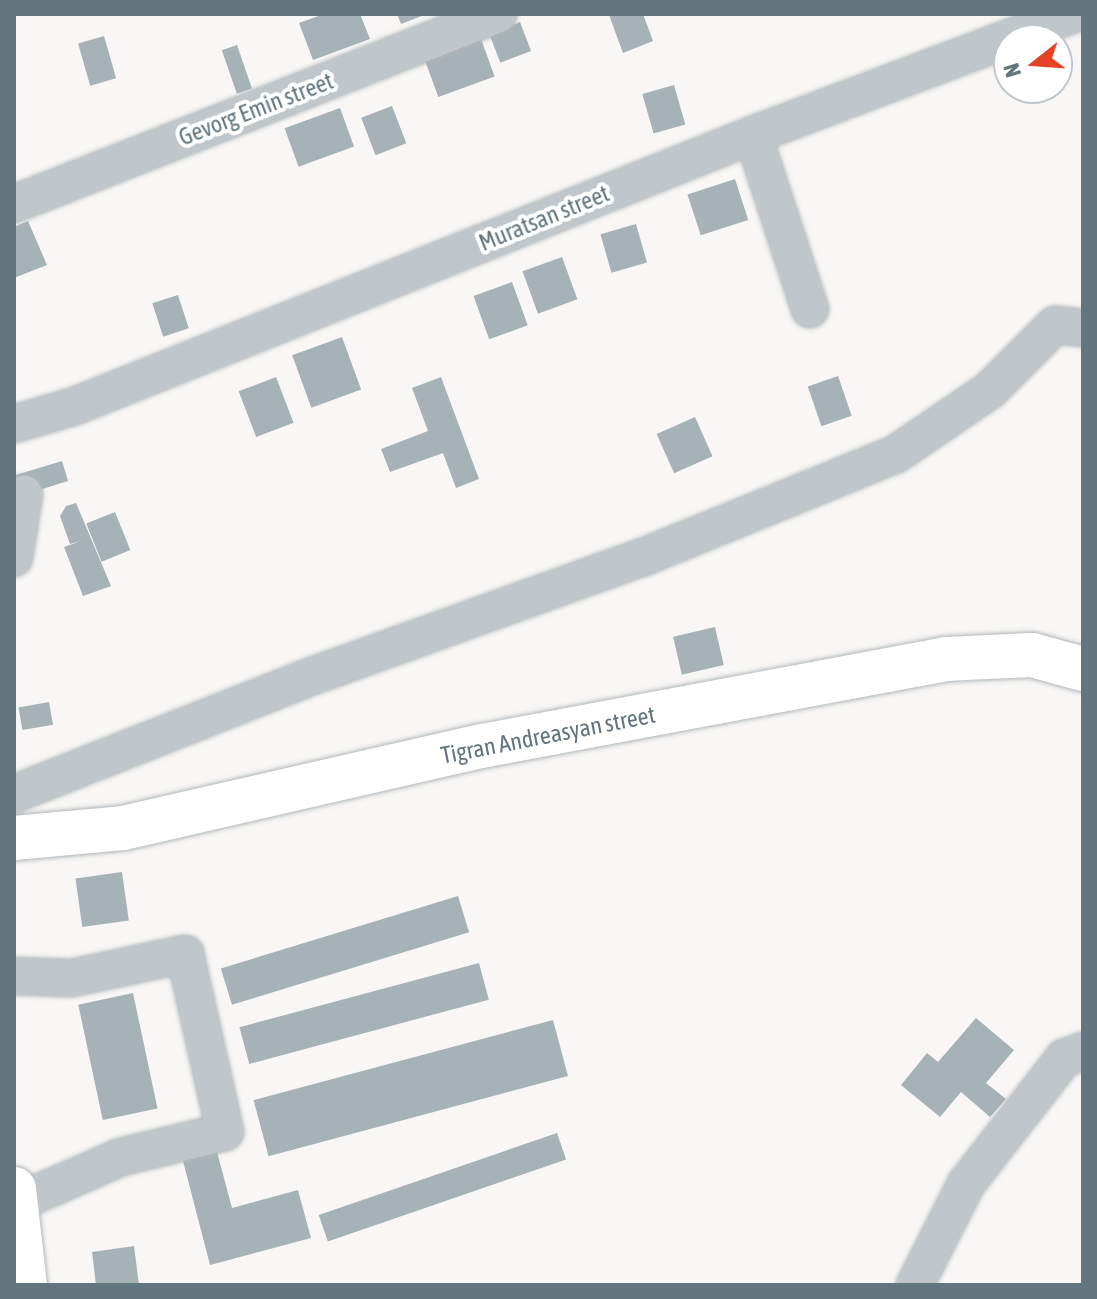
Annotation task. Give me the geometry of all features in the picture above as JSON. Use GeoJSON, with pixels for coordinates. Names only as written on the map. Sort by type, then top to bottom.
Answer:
{"type":"FeatureCollection","features":[{"type":"Feature","properties":{"kind":"main road","name":"Tigran Andreasyan street"},"geometry":{"type":"LineString","coordinates":[[14,838],[123,828],[482,746],[946,659],[1032,655],[1083,669]]}},
{"type":"Feature","properties":{"kind":"main road"},"geometry":{"type":"LineString","coordinates":[[15,1196],[25,1285]]}},
{"type":"Feature","properties":{"kind":"street","name":"Gevorg Emin street"},"geometry":{"type":"LineString","coordinates":[[14,204],[498,14]]}},
{"type":"Feature","properties":{"kind":"street","name":"Muratsan street"},"geometry":{"type":"LineString","coordinates":[[14,424],[75,406],[753,135],[1074,14]]}},
{"type":"Feature","properties":{"kind":"street"},"geometry":{"type":"LineString","coordinates":[[753,135],[810,309]]}},
{"type":"Feature","properties":{"kind":"street"},"geometry":{"type":"LineString","coordinates":[[14,794],[304,679],[641,558],[896,454],[990,390],[1055,325],[1083,328]]}},
{"type":"Feature","properties":{"kind":"street"},"geometry":{"type":"LineString","coordinates":[[14,558],[19,479]]}},
{"type":"Feature","properties":{"kind":"street"},"geometry":{"type":"LineString","coordinates":[[14,976],[72,978],[185,954],[225,1132],[121,1157],[15,1196]]}},
{"type":"Feature","properties":{"kind":"street"},"geometry":{"type":"LineString","coordinates":[[915,1285],[966,1184],[1064,1058],[1083,1051]]}},
{"type":"Feature","properties":{"kind":"building"},"geometry":{"type":"Polygon","coordinates":[[[324,14],[360,14],[370,39],[313,60],[299,23],[324,14]]]}},
{"type":"Feature","properties":{"kind":"building"},"geometry":{"type":"Polygon","coordinates":[[[397,14],[427,14],[401,24],[397,14]]]}},
{"type":"Feature","properties":{"kind":"building"},"geometry":{"type":"Polygon","coordinates":[[[643,14],[653,41],[623,53],[609,15],[643,14]]]}},
{"type":"Feature","properties":{"kind":"building"},"geometry":{"type":"Polygon","coordinates":[[[520,22],[531,51],[500,63],[489,34],[520,22]]]}},
{"type":"Feature","properties":{"kind":"building"},"geometry":{"type":"Polygon","coordinates":[[[104,36],[116,78],[90,86],[78,43],[104,36]]]}},
{"type":"Feature","properties":{"kind":"building"},"geometry":{"type":"Polygon","coordinates":[[[481,39],[495,77],[438,97],[425,60],[481,39]]]}},
{"type":"Feature","properties":{"kind":"building"},"geometry":{"type":"Polygon","coordinates":[[[237,45],[252,88],[237,94],[222,50],[237,45]]]}},
{"type":"Feature","properties":{"kind":"building"},"geometry":{"type":"Polygon","coordinates":[[[674,85],[685,124],[654,134],[642,94],[674,85]]]}},
{"type":"Feature","properties":{"kind":"building"},"geometry":{"type":"Polygon","coordinates":[[[392,106],[406,143],[376,155],[361,118],[392,106]]]}},
{"type":"Feature","properties":{"kind":"building"},"geometry":{"type":"Polygon","coordinates":[[[340,108],[354,147],[299,167],[285,128],[340,108]]]}},
{"type":"Feature","properties":{"kind":"building"},"geometry":{"type":"Polygon","coordinates":[[[735,179],[748,220],[701,235],[687,194],[735,179]]]}},
{"type":"Feature","properties":{"kind":"building"},"geometry":{"type":"Polygon","coordinates":[[[28,221],[47,265],[14,278],[14,227],[28,221]]]}},
{"type":"Feature","properties":{"kind":"building"},"geometry":{"type":"Polygon","coordinates":[[[636,224],[647,262],[611,273],[600,234],[636,224]]]}},
{"type":"Feature","properties":{"kind":"building"},"geometry":{"type":"Polygon","coordinates":[[[562,257],[577,299],[538,314],[523,271],[562,257]]]}},
{"type":"Feature","properties":{"kind":"building"},"geometry":{"type":"Polygon","coordinates":[[[512,282],[528,325],[489,339],[473,296],[512,282]]]}},
{"type":"Feature","properties":{"kind":"building"},"geometry":{"type":"Polygon","coordinates":[[[178,295],[189,328],[163,337],[152,303],[178,295]]]}},
{"type":"Feature","properties":{"kind":"building"},"geometry":{"type":"Polygon","coordinates":[[[342,337],[361,390],[311,408],[292,355],[342,337]]]}},
{"type":"Feature","properties":{"kind":"building"},"geometry":{"type":"Polygon","coordinates":[[[838,376],[852,416],[821,426],[808,386],[838,376]]]}},
{"type":"Feature","properties":{"kind":"building"},"geometry":{"type":"Polygon","coordinates":[[[276,377],[294,423],[256,437],[239,391],[276,377]]]}},
{"type":"Feature","properties":{"kind":"building"},"geometry":{"type":"Polygon","coordinates":[[[441,377],[479,479],[456,488],[443,453],[390,472],[381,449],[428,431],[412,388],[441,377]]]}},
{"type":"Feature","properties":{"kind":"building"},"geometry":{"type":"Polygon","coordinates":[[[695,417],[712,456],[674,473],[657,434],[695,417]]]}},
{"type":"Feature","properties":{"kind":"building"},"geometry":{"type":"Polygon","coordinates":[[[62,461],[68,481],[20,496],[14,476],[62,461]]]}},
{"type":"Feature","properties":{"kind":"building"},"geometry":{"type":"Polygon","coordinates":[[[76,503],[111,586],[83,596],[64,547],[81,541],[70,544],[60,516],[66,506],[76,503]]]}},
{"type":"Feature","properties":{"kind":"building"},"geometry":{"type":"Polygon","coordinates":[[[115,512],[130,550],[102,562],[86,524],[115,512]]]}},
{"type":"Feature","properties":{"kind":"building"},"geometry":{"type":"Polygon","coordinates":[[[715,627],[724,665],[682,675],[673,637],[715,627]]]}},
{"type":"Feature","properties":{"kind":"building"},"geometry":{"type":"Polygon","coordinates":[[[49,702],[53,725],[22,730],[18,707],[49,702]]]}},
{"type":"Feature","properties":{"kind":"building"},"geometry":{"type":"Polygon","coordinates":[[[122,872],[129,921],[82,927],[75,879],[122,872]]]}},
{"type":"Feature","properties":{"kind":"building"},"geometry":{"type":"Polygon","coordinates":[[[458,896],[469,932],[232,1005],[221,969],[458,896]]]}},
{"type":"Feature","properties":{"kind":"building"},"geometry":{"type":"Polygon","coordinates":[[[479,963],[489,1000],[249,1064],[239,1027],[479,963]]]}},
{"type":"Feature","properties":{"kind":"building"},"geometry":{"type":"Polygon","coordinates":[[[133,993],[158,1108],[103,1120],[78,1005],[133,993]]]}},
{"type":"Feature","properties":{"kind":"building"},"geometry":{"type":"Polygon","coordinates":[[[976,1018],[1014,1050],[986,1083],[1006,1099],[990,1117],[961,1092],[940,1117],[901,1085],[927,1053],[938,1062],[976,1018]]]}},
{"type":"Feature","properties":{"kind":"building"},"geometry":{"type":"Polygon","coordinates":[[[553,1020],[568,1076],[269,1156],[254,1100],[553,1020]]]}},
{"type":"Feature","properties":{"kind":"building"},"geometry":{"type":"Polygon","coordinates":[[[557,1133],[566,1159],[328,1242],[319,1215],[557,1133]]]}},
{"type":"Feature","properties":{"kind":"building"},"geometry":{"type":"Polygon","coordinates":[[[217,1152],[232,1208],[298,1190],[311,1238],[210,1265],[183,1161],[217,1152]]]}},
{"type":"Feature","properties":{"kind":"building"},"geometry":{"type":"Polygon","coordinates":[[[134,1246],[139,1285],[96,1285],[92,1252],[134,1246]]]}}]}
